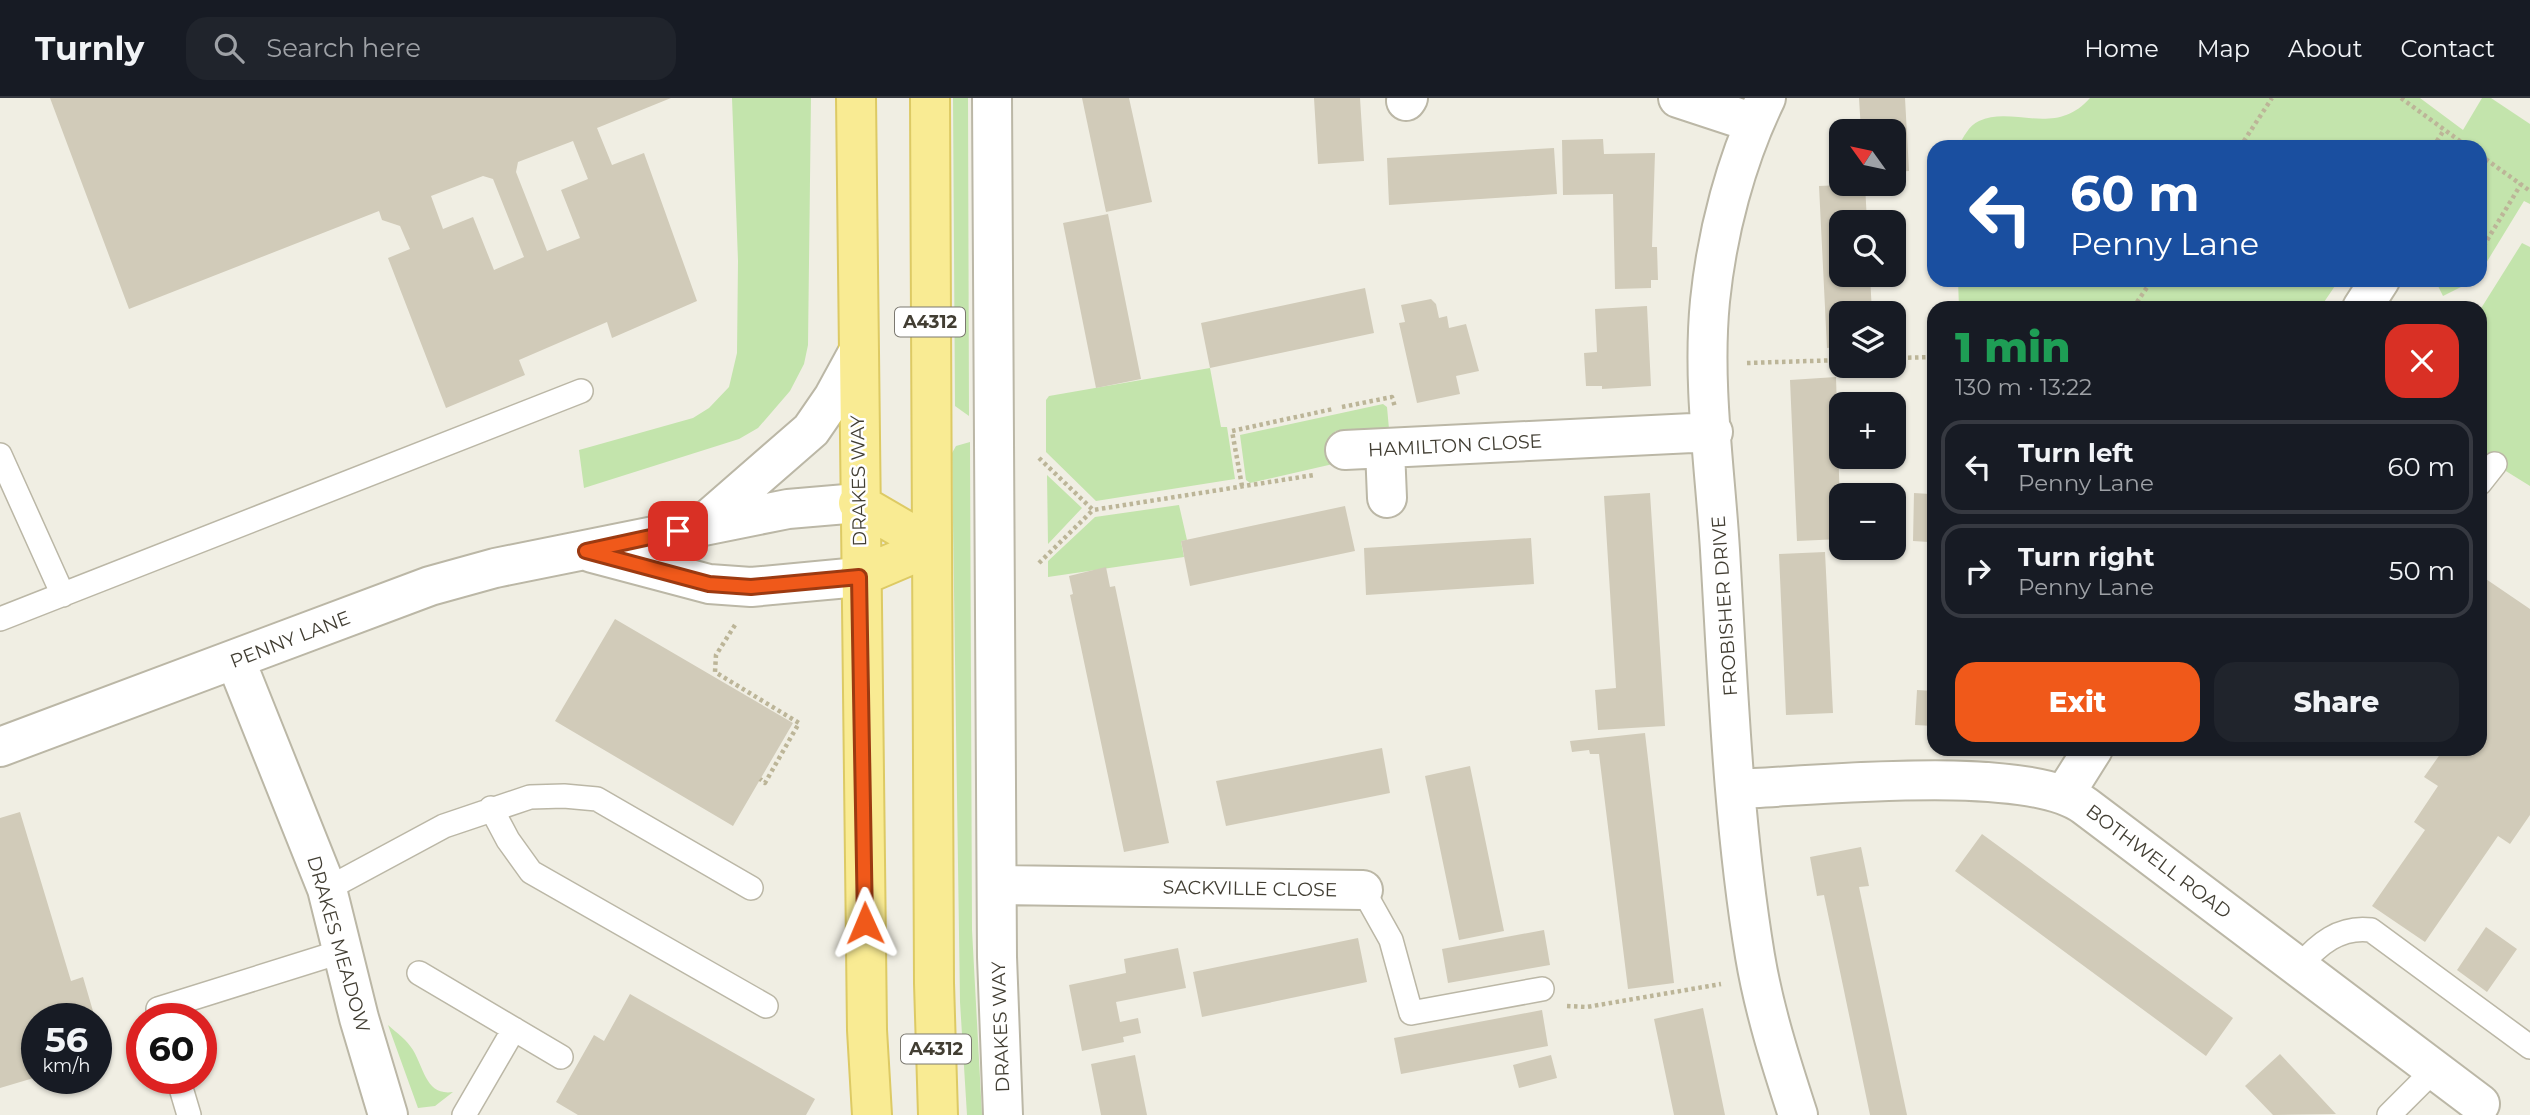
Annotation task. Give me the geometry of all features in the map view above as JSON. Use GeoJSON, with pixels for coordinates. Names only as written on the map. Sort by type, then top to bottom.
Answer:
{"type":"FeatureCollection","features":[{"type":"Feature","properties":{"kind":"main road","name":"DRAKES WAY"},"geometry":{"type":"LineString","coordinates":[[856,98],[859,577],[866,1016],[872,1115]]}},
{"type":"Feature","properties":{"kind":"main road","name":"A4312"},"geometry":{"type":"LineString","coordinates":[[930,98],[934,983],[939,1115]]}},
{"type":"Feature","properties":{"kind":"main road"},"geometry":{"type":"LineString","coordinates":[[858,503],[932,546]]}},
{"type":"Feature","properties":{"kind":"main road"},"geometry":{"type":"LineString","coordinates":[[859,577],[932,546]]}},
{"type":"Feature","properties":{"kind":"street","name":"DRAKES WAY"},"geometry":{"type":"LineString","coordinates":[[992,98],[997,885],[1003,1115]]}},
{"type":"Feature","properties":{"kind":"street"},"geometry":{"type":"LineString","coordinates":[[1678,98],[1760,110]]}},
{"type":"Feature","properties":{"kind":"street","name":"FROBISHER DRIVE"},"geometry":{"type":"LineString","coordinates":[[1760,110],[1735,181],[1722,232],[1710,300],[1709,364],[1737,789],[1748,909],[1760,978],[1798,1115]]}},
{"type":"Feature","properties":{"kind":"street","name":"PENNY LANE"},"geometry":{"type":"LineString","coordinates":[[701,526],[811,430],[858,354]]}},
{"type":"Feature","properties":{"kind":"street","name":"HAMILTON CLOSE"},"geometry":{"type":"LineString","coordinates":[[1345,450],[1713,432]]}},
{"type":"Feature","properties":{"kind":"street"},"geometry":{"type":"LineString","coordinates":[[1385,449],[1387,498]]}},
{"type":"Feature","properties":{"kind":"street","name":"PENNY LANE"},"geometry":{"type":"LineString","coordinates":[[0,747],[430,586],[495,568],[701,526],[808,506],[858,503]]}},
{"type":"Feature","properties":{"kind":"street","name":"PENNY LANE"},"geometry":{"type":"LineString","coordinates":[[586,551],[709,584],[751,587],[859,577]]}},
{"type":"Feature","properties":{"kind":"street","name":"DRAKES MEADOW"},"geometry":{"type":"LineString","coordinates":[[235,659],[327,889],[388,1115]]}},
{"type":"Feature","properties":{"kind":"street"},"geometry":{"type":"LineString","coordinates":[[2064,795],[2089,756]]}},
{"type":"Feature","properties":{"kind":"street","name":"BOTHWELL ROAD"},"geometry":{"type":"LineString","coordinates":[[1737,789],[1963,781],[2004,783],[2064,795],[2085,806],[2480,1104]]}},
{"type":"Feature","properties":{"kind":"street","name":"SACKVILLE CLOSE"},"geometry":{"type":"LineString","coordinates":[[997,885],[1363,890]]}},
{"type":"Feature","properties":{"kind":"lane"},"geometry":{"type":"LineString","coordinates":[[0,619],[404,458],[581,391]]}},
{"type":"Feature","properties":{"kind":"lane"},"geometry":{"type":"LineString","coordinates":[[0,454],[63,595]]}},
{"type":"Feature","properties":{"kind":"lane"},"geometry":{"type":"LineString","coordinates":[[2487,474],[2495,464]]}},
{"type":"Feature","properties":{"kind":"lane"},"geometry":{"type":"LineString","coordinates":[[327,889],[444,826],[491,808],[530,797],[582,796],[597,799],[751,887]]}},
{"type":"Feature","properties":{"kind":"lane"},"geometry":{"type":"LineString","coordinates":[[491,808],[508,840],[531,872],[766,1006]]}},
{"type":"Feature","properties":{"kind":"lane","name":"SACKVILLE CLOSE"},"geometry":{"type":"LineString","coordinates":[[1363,890],[1391,940],[1411,1013],[1542,989]]}},
{"type":"Feature","properties":{"kind":"lane"},"geometry":{"type":"LineString","coordinates":[[2299,967],[2317,945],[2329,937],[2362,929],[2371,930],[2530,1047]]}},
{"type":"Feature","properties":{"kind":"lane"},"geometry":{"type":"LineString","coordinates":[[177,1003],[343,951]]}},
{"type":"Feature","properties":{"kind":"lane"},"geometry":{"type":"LineString","coordinates":[[419,973],[561,1057]]}},
{"type":"Feature","properties":{"kind":"lane"},"geometry":{"type":"LineString","coordinates":[[464,1115],[514,1029]]}},
{"type":"Feature","properties":{"kind":"lane"},"geometry":{"type":"LineString","coordinates":[[2389,1115],[2434,1070]]}},
{"type":"Feature","properties":{"kind":"lane"},"geometry":{"type":"LineString","coordinates":[[183,1094],[189,1115]]}},
{"type":"Feature","properties":{"kind":"path"},"geometry":{"type":"LineString","coordinates":[[2245,140],[2272,98]]}},
{"type":"Feature","properties":{"kind":"path"},"geometry":{"type":"LineString","coordinates":[[2401,98],[2458,140]]}},
{"type":"Feature","properties":{"kind":"path"},"geometry":{"type":"LineString","coordinates":[[2438,140],[2444,130]]}},
{"type":"Feature","properties":{"kind":"path"},"geometry":{"type":"LineString","coordinates":[[2487,160],[2530,191]]}},
{"type":"Feature","properties":{"kind":"path"},"geometry":{"type":"LineString","coordinates":[[2487,240],[2521,184]]}},
{"type":"Feature","properties":{"kind":"path"},"geometry":{"type":"LineString","coordinates":[[1906,358],[1927,357]]}},
{"type":"Feature","properties":{"kind":"path"},"geometry":{"type":"LineString","coordinates":[[1709,364],[1829,360]]}},
{"type":"Feature","properties":{"kind":"path","name":"HAMILTON CLOSE"},"geometry":{"type":"LineString","coordinates":[[1093,510],[1343,470],[1345,450]]}},
{"type":"Feature","properties":{"kind":"path"},"geometry":{"type":"LineString","coordinates":[[1039,458],[1093,510],[1039,562]]}},
{"type":"Feature","properties":{"kind":"path"},"geometry":{"type":"LineString","coordinates":[[744,620],[736,622],[721,644],[714,664],[714,674],[799,723],[765,783],[760,779]]}},
{"type":"Feature","properties":{"kind":"path"},"geometry":{"type":"LineString","coordinates":[[1542,989],[1550,1000],[1574,1007],[1587,1007],[1760,978]]}},
{"type":"Feature","properties":{"kind":"green space"},"geometry":{"type":"Polygon","coordinates":[[[732,98],[811,98],[808,345],[804,364],[790,391],[758,428],[739,439],[584,488],[579,450],[693,418],[709,408],[729,387],[737,353],[738,261],[732,98]]]}},
{"type":"Feature","properties":{"kind":"green space"},"geometry":{"type":"Polygon","coordinates":[[[953,98],[968,98],[969,416],[955,406],[953,98]]]}},
{"type":"Feature","properties":{"kind":"green space"},"geometry":{"type":"Polygon","coordinates":[[[2090,98],[2420,98],[2463,130],[2482,98],[2491,98],[2530,124],[2530,204],[2524,201],[2487,262],[2487,140],[1962,140],[1975,123],[1992,117],[2048,119],[2077,110],[2090,98]]]}},
{"type":"Feature","properties":{"kind":"green space"},"geometry":{"type":"Polygon","coordinates":[[[2522,243],[2530,247],[2530,486],[2487,459],[2486,301],[2522,243]]]}},
{"type":"Feature","properties":{"kind":"green space"},"geometry":{"type":"Polygon","coordinates":[[[1958,287],[2334,287],[2325,301],[1959,301],[1958,287]]]}},
{"type":"Feature","properties":{"kind":"green space"},"geometry":{"type":"Polygon","coordinates":[[[2438,287],[2461,287],[2443,296],[2438,287]]]}},
{"type":"Feature","properties":{"kind":"green space"},"geometry":{"type":"Polygon","coordinates":[[[1210,368],[1221,427],[1227,427],[1235,479],[1096,501],[1046,452],[1046,400],[1049,396],[1210,368]]]}},
{"type":"Feature","properties":{"kind":"green space"},"geometry":{"type":"Polygon","coordinates":[[[1383,404],[1387,407],[1389,429],[1335,431],[1333,464],[1250,483],[1246,480],[1240,435],[1383,404]]]}},
{"type":"Feature","properties":{"kind":"green space"},"geometry":{"type":"Polygon","coordinates":[[[970,442],[972,930],[982,1115],[967,1115],[960,1002],[952,453],[956,446],[970,442]]]}},
{"type":"Feature","properties":{"kind":"green space"},"geometry":{"type":"Polygon","coordinates":[[[1047,475],[1082,508],[1048,544],[1047,475]]]}},
{"type":"Feature","properties":{"kind":"green space"},"geometry":{"type":"Polygon","coordinates":[[[1179,505],[1187,540],[1181,541],[1184,557],[1048,577],[1048,561],[1095,517],[1179,505]]]}},
{"type":"Feature","properties":{"kind":"green space"},"geometry":{"type":"Polygon","coordinates":[[[388,1025],[411,1046],[431,1085],[437,1090],[453,1092],[435,1106],[418,1108],[388,1025]]]}},
{"type":"Feature","properties":{"kind":"building"},"geometry":{"type":"Polygon","coordinates":[[[50,98],[671,98],[597,128],[612,165],[644,153],[697,301],[612,338],[607,322],[519,360],[525,375],[446,408],[388,258],[410,249],[400,226],[382,220],[379,211],[129,309],[50,98]],[[573,141],[518,162],[516,172],[547,251],[580,238],[561,190],[588,179],[573,141]],[[483,176],[431,196],[443,229],[473,217],[494,270],[524,257],[493,179],[483,176]]]}},
{"type":"Feature","properties":{"kind":"building"},"geometry":{"type":"Polygon","coordinates":[[[1082,98],[1129,98],[1152,202],[1106,212],[1082,98]]]}},
{"type":"Feature","properties":{"kind":"building"},"geometry":{"type":"Polygon","coordinates":[[[1314,98],[1360,98],[1364,161],[1318,164],[1314,98]]]}},
{"type":"Feature","properties":{"kind":"building"},"geometry":{"type":"Polygon","coordinates":[[[1859,98],[1905,98],[1909,171],[1906,171],[1906,119],[1860,119],[1859,98]]]}},
{"type":"Feature","properties":{"kind":"building"},"geometry":{"type":"Polygon","coordinates":[[[1603,139],[1604,154],[1655,153],[1652,247],[1657,247],[1658,280],[1651,280],[1651,288],[1615,289],[1613,194],[1563,195],[1562,140],[1603,139]]]}},
{"type":"Feature","properties":{"kind":"building"},"geometry":{"type":"Polygon","coordinates":[[[1554,148],[1557,194],[1389,205],[1387,158],[1554,148]]]}},
{"type":"Feature","properties":{"kind":"building"},"geometry":{"type":"Polygon","coordinates":[[[1819,186],[1829,186],[1829,196],[1866,196],[1866,210],[1829,210],[1829,287],[1871,287],[1871,301],[1829,301],[1827,348],[1819,186]]]}},
{"type":"Feature","properties":{"kind":"building"},"geometry":{"type":"Polygon","coordinates":[[[1108,214],[1141,379],[1096,388],[1063,223],[1108,214]]]}},
{"type":"Feature","properties":{"kind":"building"},"geometry":{"type":"Polygon","coordinates":[[[1365,288],[1374,333],[1210,368],[1201,323],[1365,288]]]}},
{"type":"Feature","properties":{"kind":"building"},"geometry":{"type":"Polygon","coordinates":[[[1431,299],[1436,304],[1439,318],[1447,316],[1449,328],[1466,324],[1479,371],[1456,376],[1460,394],[1417,403],[1399,323],[1405,322],[1401,305],[1431,299]]]}},
{"type":"Feature","properties":{"kind":"building"},"geometry":{"type":"Polygon","coordinates":[[[1647,306],[1651,386],[1602,389],[1602,386],[1586,386],[1584,353],[1597,352],[1595,309],[1647,306]]]}},
{"type":"Feature","properties":{"kind":"building"},"geometry":{"type":"Polygon","coordinates":[[[1836,378],[1836,392],[1829,392],[1829,469],[1839,469],[1839,483],[1829,483],[1829,540],[1797,541],[1790,380],[1836,378]]]}},
{"type":"Feature","properties":{"kind":"building"},"geometry":{"type":"Polygon","coordinates":[[[1650,493],[1665,726],[1598,730],[1595,690],[1616,688],[1604,496],[1650,493]]]}},
{"type":"Feature","properties":{"kind":"building"},"geometry":{"type":"Polygon","coordinates":[[[1914,493],[1927,494],[1927,542],[1913,541],[1914,493]]]}},
{"type":"Feature","properties":{"kind":"building"},"geometry":{"type":"Polygon","coordinates":[[[1345,506],[1355,551],[1190,586],[1181,541],[1345,506]]]}},
{"type":"Feature","properties":{"kind":"building"},"geometry":{"type":"Polygon","coordinates":[[[1531,538],[1534,584],[1366,595],[1364,548],[1531,538]]]}},
{"type":"Feature","properties":{"kind":"building"},"geometry":{"type":"Polygon","coordinates":[[[1825,552],[1833,713],[1786,715],[1779,554],[1825,552]]]}},
{"type":"Feature","properties":{"kind":"building"},"geometry":{"type":"Polygon","coordinates":[[[1106,567],[1110,587],[1115,586],[1169,843],[1124,852],[1070,595],[1073,594],[1069,576],[1106,567]]]}},
{"type":"Feature","properties":{"kind":"building"},"geometry":{"type":"Polygon","coordinates":[[[2487,580],[2530,609],[2530,815],[2510,844],[2498,836],[2425,942],[2372,906],[2425,830],[2414,822],[2438,786],[2424,777],[2439,756],[2487,756],[2487,580]]]}},
{"type":"Feature","properties":{"kind":"building"},"geometry":{"type":"Polygon","coordinates":[[[615,619],[793,723],[733,826],[555,721],[615,619]]]}},
{"type":"Feature","properties":{"kind":"building"},"geometry":{"type":"Polygon","coordinates":[[[1917,690],[1927,691],[1927,726],[1915,725],[1917,690]]]}},
{"type":"Feature","properties":{"kind":"building"},"geometry":{"type":"Polygon","coordinates":[[[1645,733],[1674,983],[1628,989],[1599,754],[1590,754],[1589,750],[1572,752],[1570,741],[1645,733]]]}},
{"type":"Feature","properties":{"kind":"building"},"geometry":{"type":"Polygon","coordinates":[[[1382,748],[1390,793],[1226,826],[1216,781],[1382,748]]]}},
{"type":"Feature","properties":{"kind":"building"},"geometry":{"type":"Polygon","coordinates":[[[1470,766],[1504,931],[1459,940],[1425,776],[1470,766]]]}},
{"type":"Feature","properties":{"kind":"building"},"geometry":{"type":"Polygon","coordinates":[[[20,812],[71,981],[83,977],[91,1003],[21,1003],[21,1082],[0,1088],[0,818],[20,812]]]}},
{"type":"Feature","properties":{"kind":"building"},"geometry":{"type":"Polygon","coordinates":[[[1982,834],[2233,1018],[2206,1056],[1955,871],[1982,834]]]}},
{"type":"Feature","properties":{"kind":"building"},"geometry":{"type":"Polygon","coordinates":[[[1861,847],[1869,886],[1859,887],[1907,1115],[1870,1115],[1824,895],[1817,896],[1810,857],[1861,847]]]}},
{"type":"Feature","properties":{"kind":"building"},"geometry":{"type":"Polygon","coordinates":[[[2486,927],[2517,949],[2487,992],[2457,970],[2486,927]]]}},
{"type":"Feature","properties":{"kind":"building"},"geometry":{"type":"Polygon","coordinates":[[[1544,930],[1550,965],[1448,983],[1442,949],[1544,930]]]}},
{"type":"Feature","properties":{"kind":"building"},"geometry":{"type":"Polygon","coordinates":[[[1358,938],[1367,982],[1202,1017],[1193,972],[1358,938]]]}},
{"type":"Feature","properties":{"kind":"building"},"geometry":{"type":"Polygon","coordinates":[[[1178,948],[1186,988],[1116,1002],[1120,1022],[1138,1018],[1141,1033],[1123,1037],[1124,1042],[1082,1051],[1069,985],[1126,973],[1124,959],[1178,948]]]}},
{"type":"Feature","properties":{"kind":"building"},"geometry":{"type":"Polygon","coordinates":[[[630,994],[815,1099],[806,1115],[578,1115],[556,1102],[594,1035],[604,1041],[630,994]]]}},
{"type":"Feature","properties":{"kind":"building"},"geometry":{"type":"Polygon","coordinates":[[[1703,1008],[1725,1115],[1674,1115],[1654,1019],[1703,1008]]]}},
{"type":"Feature","properties":{"kind":"building"},"geometry":{"type":"Polygon","coordinates":[[[1542,1010],[1548,1046],[1401,1074],[1394,1038],[1542,1010]]]}},
{"type":"Feature","properties":{"kind":"building"},"geometry":{"type":"Polygon","coordinates":[[[2280,1054],[2336,1114],[2273,1115],[2245,1086],[2280,1054]]]}},
{"type":"Feature","properties":{"kind":"building"},"geometry":{"type":"Polygon","coordinates":[[[1135,1055],[1147,1115],[1101,1115],[1091,1064],[1135,1055]]]}},
{"type":"Feature","properties":{"kind":"building"},"geometry":{"type":"Polygon","coordinates":[[[1551,1055],[1557,1078],[1519,1088],[1513,1065],[1551,1055]]]}},
{"type":"Feature","properties":{"kind":"route"},"geometry":{"type":"LineString","coordinates":[[678,531],[586,551],[709,584],[751,587],[859,577],[865,923]]}}]}
